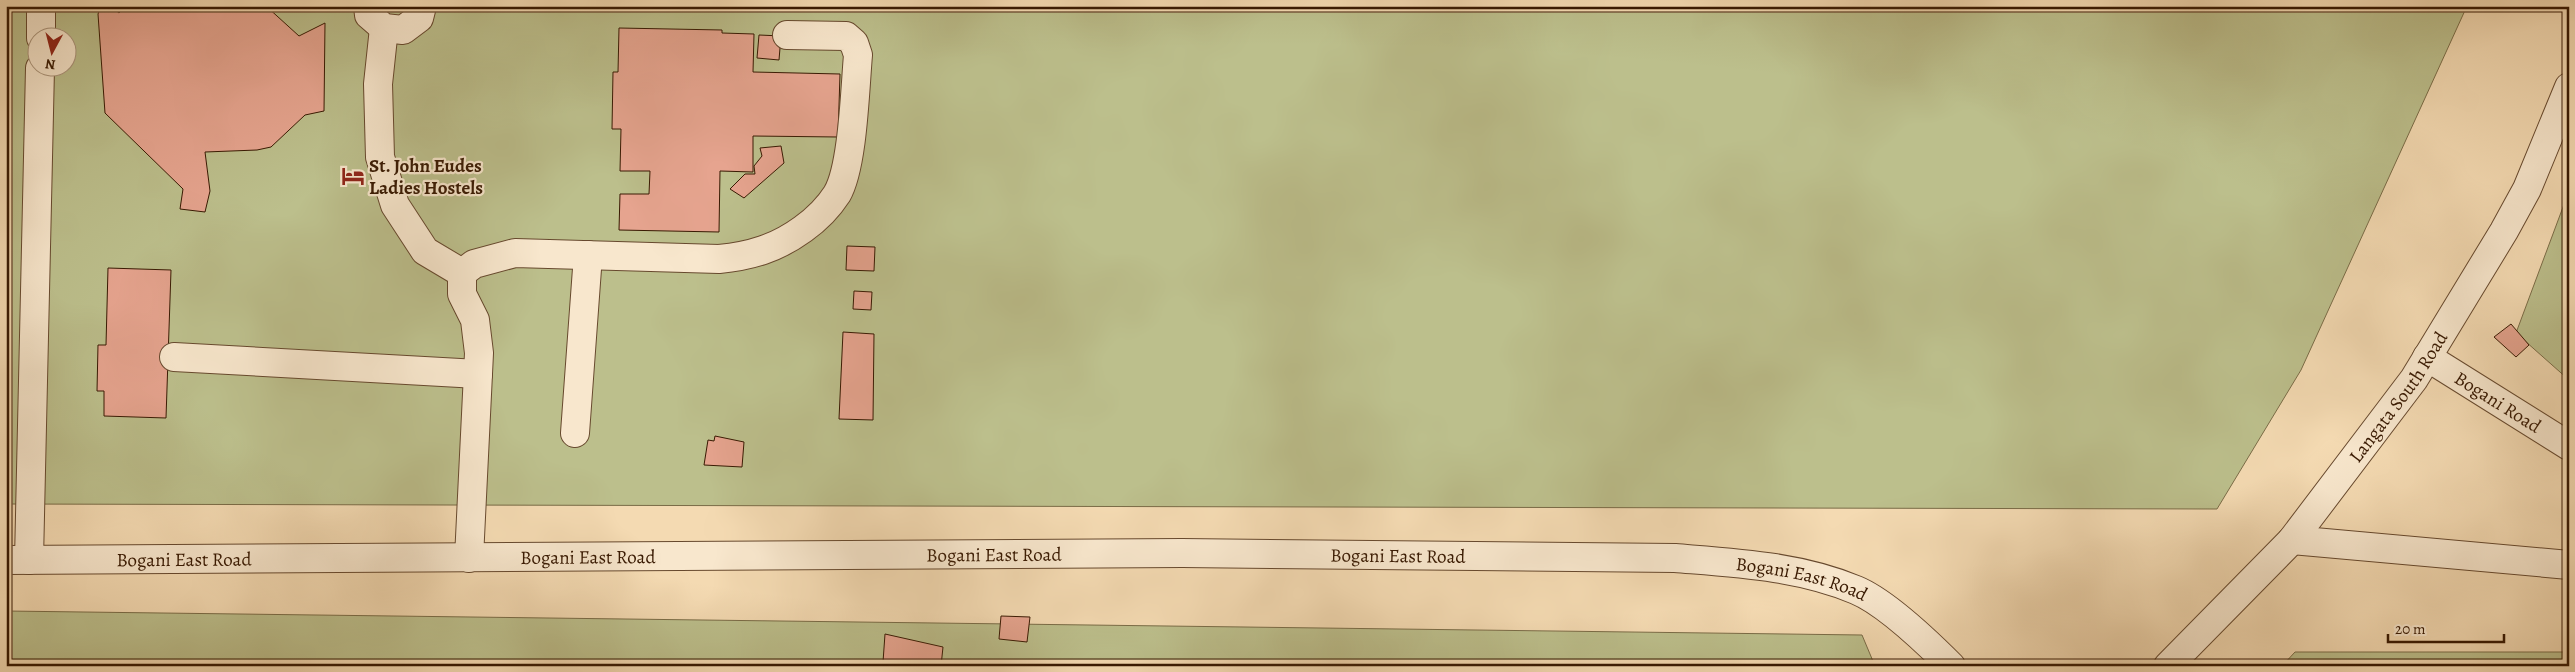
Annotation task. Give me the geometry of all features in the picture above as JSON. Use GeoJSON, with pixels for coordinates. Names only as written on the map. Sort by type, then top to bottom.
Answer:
{"type":"FeatureCollection","features":[{"type":"Feature","properties":{"kind":"street"},"geometry":{"type":"LineString","coordinates":[[41,6],[41,28]]}},
{"type":"Feature","properties":{"kind":"street"},"geometry":{"type":"LineString","coordinates":[[368,6],[370,15],[384,28],[403,30],[419,18],[422,6]]}},
{"type":"Feature","properties":{"kind":"street"},"geometry":{"type":"LineString","coordinates":[[384,28],[378,84],[380,157],[382,165],[395,205],[425,252],[462,273]]}},
{"type":"Feature","properties":{"kind":"street"},"geometry":{"type":"LineString","coordinates":[[462,273],[474,264],[515,253],[719,259],[744,257],[783,243],[820,216],[838,192],[848,164],[858,55],[854,43],[846,36],[787,35]]}},
{"type":"Feature","properties":{"kind":"street"},"geometry":{"type":"LineString","coordinates":[[18,560],[40,78]]}},
{"type":"Feature","properties":{"kind":"street","name":"Langata South Road"},"geometry":{"type":"LineString","coordinates":[[2168,666],[2292,540],[2414,379],[2504,232],[2526,189],[2569,87]]}},
{"type":"Feature","properties":{"kind":"street"},"geometry":{"type":"LineString","coordinates":[[576,433],[588,255]]}},
{"type":"Feature","properties":{"kind":"street"},"geometry":{"type":"LineString","coordinates":[[462,273],[462,294],[475,320],[479,353],[469,558]]}},
{"type":"Feature","properties":{"kind":"street"},"geometry":{"type":"LineString","coordinates":[[174,357],[478,374]]}},
{"type":"Feature","properties":{"kind":"street","name":"Bogani Road"},"geometry":{"type":"LineString","coordinates":[[2427,357],[2569,446]]}},
{"type":"Feature","properties":{"kind":"street"},"geometry":{"type":"LineString","coordinates":[[2292,540],[2569,565]]}},
{"type":"Feature","properties":{"kind":"street","name":"Bogani East Road"},"geometry":{"type":"LineString","coordinates":[[18,560],[1182,552],[1675,558],[1747,564],[1811,575],[1857,591],[1891,613],[1952,666]]}},
{"type":"Feature","properties":{"kind":"green space"},"geometry":{"type":"Polygon","coordinates":[[[6,6],[2467,6],[2301,370],[2217,509],[6,504],[6,6]]]}},
{"type":"Feature","properties":{"kind":"green space"},"geometry":{"type":"Polygon","coordinates":[[[2569,191],[2569,380],[2516,333],[2569,191]]]}},
{"type":"Feature","properties":{"kind":"green space"},"geometry":{"type":"Polygon","coordinates":[[[6,611],[1862,635],[1875,666],[6,666],[6,611]]]}},
{"type":"Feature","properties":{"kind":"green space"},"geometry":{"type":"Polygon","coordinates":[[[2295,652],[2569,652],[2569,666],[2282,666],[2295,652]]]}},
{"type":"Feature","properties":{"kind":"building"},"geometry":{"type":"Polygon","coordinates":[[[101,6],[111,6],[119,13],[126,6],[266,6],[299,36],[325,23],[324,111],[305,115],[271,147],[257,150],[205,152],[210,191],[205,212],[180,209],[183,189],[105,113],[98,14],[101,6]]]}},
{"type":"Feature","properties":{"kind":"building"},"geometry":{"type":"Polygon","coordinates":[[[619,28],[722,30],[722,33],[754,34],[753,72],[840,74],[838,137],[753,136],[753,172],[720,171],[719,232],[619,230],[620,194],[649,194],[650,171],[620,171],[621,129],[612,129],[613,72],[618,72],[619,28]]]}},
{"type":"Feature","properties":{"kind":"building"},"geometry":{"type":"Polygon","coordinates":[[[759,35],[781,36],[779,60],[757,58],[759,35]]]}},
{"type":"Feature","properties":{"kind":"building"},"geometry":{"type":"Polygon","coordinates":[[[781,146],[784,163],[744,198],[730,189],[745,174],[755,174],[754,166],[762,156],[760,148],[781,146]]]}},
{"type":"Feature","properties":{"kind":"building"},"geometry":{"type":"Polygon","coordinates":[[[847,246],[875,247],[874,271],[846,270],[847,246]]]}},
{"type":"Feature","properties":{"kind":"building"},"geometry":{"type":"Polygon","coordinates":[[[108,268],[171,270],[166,418],[104,416],[104,391],[97,391],[98,345],[106,345],[108,268]]]}},
{"type":"Feature","properties":{"kind":"building"},"geometry":{"type":"Polygon","coordinates":[[[854,291],[872,292],[871,310],[853,309],[854,291]]]}},
{"type":"Feature","properties":{"kind":"building"},"geometry":{"type":"Polygon","coordinates":[[[2511,324],[2529,345],[2516,357],[2494,337],[2511,324]]]}},
{"type":"Feature","properties":{"kind":"building"},"geometry":{"type":"Polygon","coordinates":[[[843,332],[874,334],[873,420],[839,419],[843,332]]]}},
{"type":"Feature","properties":{"kind":"building"},"geometry":{"type":"Polygon","coordinates":[[[715,436],[744,442],[742,467],[704,465],[708,440],[714,441],[715,436]]]}},
{"type":"Feature","properties":{"kind":"building"},"geometry":{"type":"Polygon","coordinates":[[[1001,616],[1030,617],[1027,642],[999,639],[1001,616]]]}},
{"type":"Feature","properties":{"kind":"building"},"geometry":{"type":"Polygon","coordinates":[[[885,634],[943,647],[941,666],[899,666],[883,662],[885,634]]]}},
{"type":"Feature","properties":{"kind":"place","name":"St. John Eudes Ladies Hostels"},"geometry":{"type":"Point","coordinates":[353,176]}}]}
